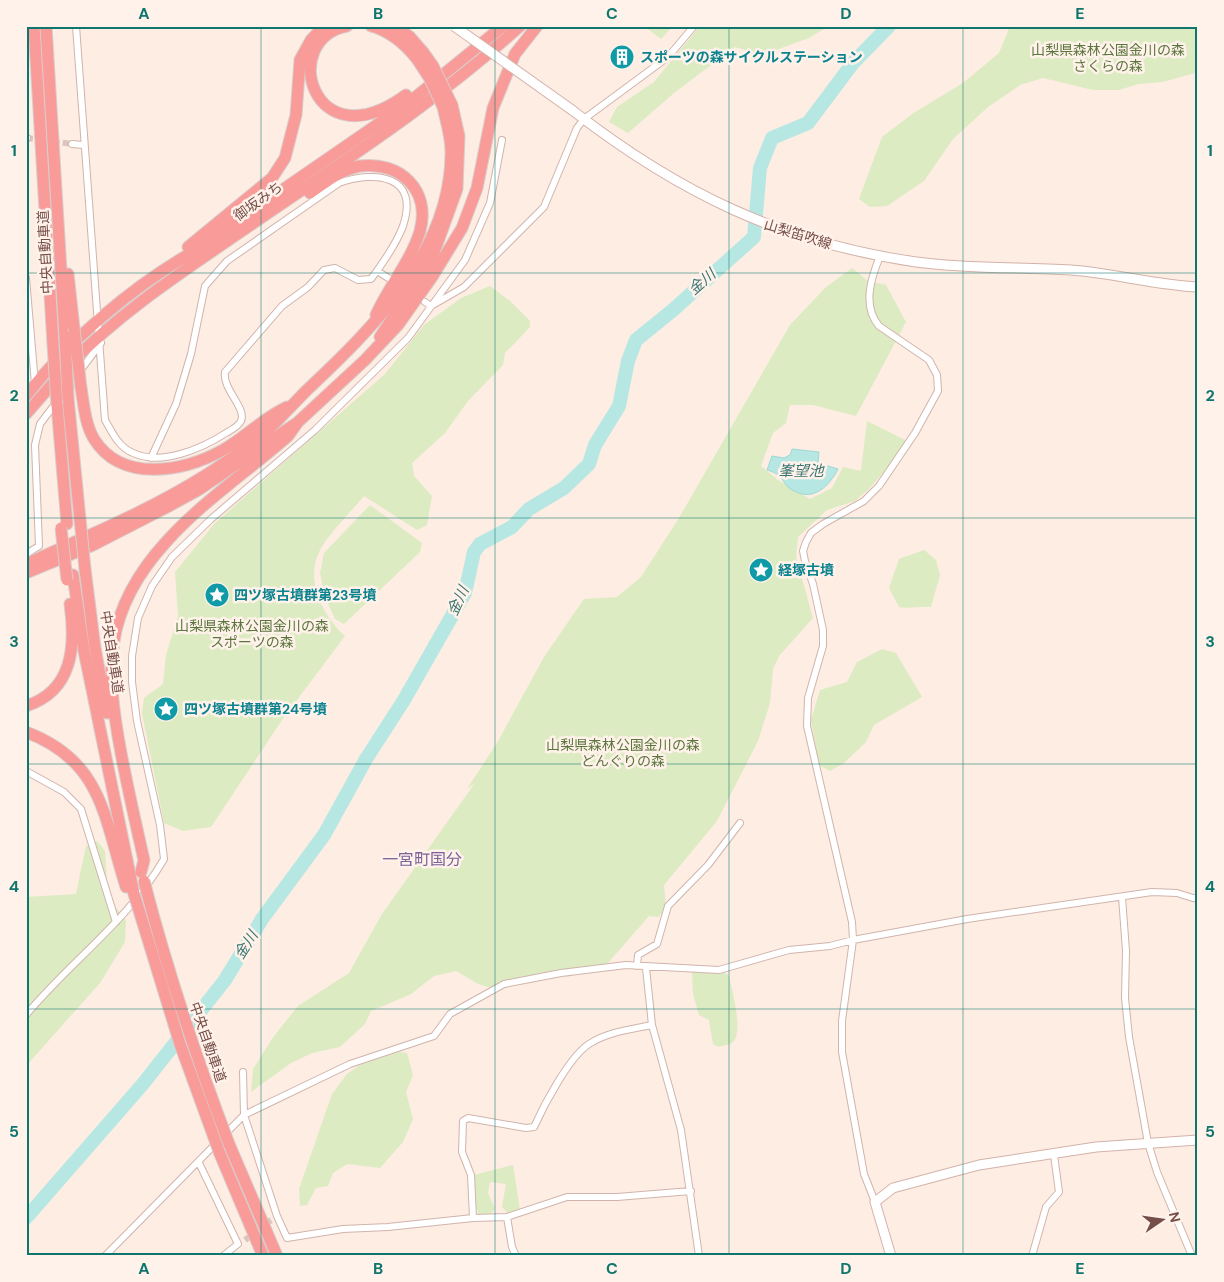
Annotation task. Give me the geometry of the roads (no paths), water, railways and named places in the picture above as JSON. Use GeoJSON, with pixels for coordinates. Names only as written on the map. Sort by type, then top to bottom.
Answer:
{"type":"FeatureCollection","features":[{"type":"Feature","properties":{"kind":"highway","name":"中央自動車道"},"geometry":{"type":"LineString","coordinates":[[34,26],[62,464],[64,526],[70,578],[137,917],[142,920],[183,1054],[220,1154],[263,1256]]}},
{"type":"Feature","properties":{"kind":"highway","name":"中央自動車道"},"geometry":{"type":"LineString","coordinates":[[46,26],[68,398],[85,569],[95,648],[107,713],[142,876],[163,954],[229,1144],[277,1256]]}},
{"type":"Feature","properties":{"kind":"highway"},"geometry":{"type":"LineString","coordinates":[[165,268],[272,178],[285,158],[296,115],[300,60],[311,40],[324,26]]}},
{"type":"Feature","properties":{"kind":"highway"},"geometry":{"type":"LineString","coordinates":[[347,26],[339,28],[322,40],[312,59],[310,80],[318,99],[334,112],[357,116],[381,110],[399,101],[435,74],[461,61]]}},
{"type":"Feature","properties":{"kind":"highway"},"geometry":{"type":"LineString","coordinates":[[371,26],[390,34],[420,55]]}},
{"type":"Feature","properties":{"kind":"highway"},"geometry":{"type":"LineString","coordinates":[[365,360],[432,258],[457,189],[460,156],[459,136],[447,106],[430,79],[410,37],[395,26]]}},
{"type":"Feature","properties":{"kind":"highway","name":"御坂みち"},"geometry":{"type":"LineString","coordinates":[[26,396],[35,384],[99,319],[165,268],[199,247],[391,115],[503,26]]}},
{"type":"Feature","properties":{"kind":"highway","name":"御坂みち"},"geometry":{"type":"LineString","coordinates":[[26,414],[50,385],[166,282],[425,103],[520,26]]}},
{"type":"Feature","properties":{"kind":"highway"},"geometry":{"type":"LineString","coordinates":[[142,876],[144,860],[114,718],[110,670],[117,624],[136,579],[166,542],[189,519],[288,436],[298,422],[365,360],[398,325],[432,277],[462,228],[478,188],[493,108],[514,54],[537,26]]}},
{"type":"Feature","properties":{"kind":"highway"},"geometry":{"type":"LineString","coordinates":[[26,564],[131,517],[205,476],[260,436],[370,328],[396,297],[429,244],[441,210],[450,174],[451,150],[447,106]]}},
{"type":"Feature","properties":{"kind":"highway"},"geometry":{"type":"LineString","coordinates":[[166,282],[359,166],[389,168],[406,177],[418,193],[422,212],[420,230],[409,258],[382,302],[370,328]]}},
{"type":"Feature","properties":{"kind":"highway"},"geometry":{"type":"LineString","coordinates":[[59,240],[65,250],[81,388],[88,426],[101,448],[123,464],[148,469],[176,467],[206,458],[238,440],[270,415],[290,406]]}},
{"type":"Feature","properties":{"kind":"highway"},"geometry":{"type":"LineString","coordinates":[[26,573],[91,546],[169,506],[200,488],[284,429],[298,422]]}},
{"type":"Feature","properties":{"kind":"highway"},"geometry":{"type":"LineString","coordinates":[[26,706],[40,702],[52,693],[66,672],[72,651],[70,578]]}},
{"type":"Feature","properties":{"kind":"highway"},"geometry":{"type":"LineString","coordinates":[[26,732],[62,748],[91,782],[99,799],[132,896]]}},
{"type":"Feature","properties":{"kind":"main road","name":"山梨笛吹線"},"geometry":{"type":"LineString","coordinates":[[454,26],[661,174],[712,201],[780,229],[851,250],[880,256],[941,264],[1072,270],[1198,287]]}},
{"type":"Feature","properties":{"kind":"main road"},"geometry":{"type":"LineString","coordinates":[[890,1256],[875,1202],[892,1188],[970,1168],[1096,1147],[1198,1140]]}},
{"type":"Feature","properties":{"kind":"street"},"geometry":{"type":"LineString","coordinates":[[76,26],[83,144],[101,338],[105,420],[116,440],[131,452],[151,458],[180,454],[212,442],[235,428],[241,421],[242,413],[224,380],[225,372],[282,306],[308,287],[324,270],[335,268],[358,280],[366,281],[371,279],[393,247],[403,225],[406,210],[405,198],[394,181],[386,177],[356,177],[335,181],[227,261],[205,286],[189,362],[176,404],[151,458]]}},
{"type":"Feature","properties":{"kind":"street"},"geometry":{"type":"LineString","coordinates":[[428,304],[464,287],[544,207],[577,128],[584,119],[668,57],[694,26]]}},
{"type":"Feature","properties":{"kind":"street"},"geometry":{"type":"LineString","coordinates":[[26,1015],[42,996],[116,922],[164,858],[160,825],[137,721],[132,682],[132,656],[138,618],[152,586],[172,557],[211,519],[315,430],[408,338],[428,304],[466,260],[490,202],[502,140]]}},
{"type":"Feature","properties":{"kind":"street"},"geometry":{"type":"LineString","coordinates":[[72,144],[83,144]]}},
{"type":"Feature","properties":{"kind":"street"},"geometry":{"type":"LineString","coordinates":[[875,1202],[864,1174],[842,1052],[842,1021],[853,940],[852,922],[838,853],[807,726],[808,698],[823,646],[823,630],[804,551],[811,533],[864,501],[879,486],[909,442],[938,391],[938,375],[929,360],[879,326],[874,320],[870,309],[870,290],[873,272],[880,256]]}},
{"type":"Feature","properties":{"kind":"street"},"geometry":{"type":"LineString","coordinates":[[377,271],[390,279]]}},
{"type":"Feature","properties":{"kind":"street"},"geometry":{"type":"LineString","coordinates":[[26,278],[35,384]]}},
{"type":"Feature","properties":{"kind":"street"},"geometry":{"type":"LineString","coordinates":[[26,554],[39,546],[35,445],[40,424],[101,338]]}},
{"type":"Feature","properties":{"kind":"street"},"geometry":{"type":"LineString","coordinates":[[26,771],[64,792],[81,809],[116,922]]}},
{"type":"Feature","properties":{"kind":"street"},"geometry":{"type":"LineString","coordinates":[[637,966],[638,955],[657,944],[668,906],[708,865],[740,822]]}},
{"type":"Feature","properties":{"kind":"street"},"geometry":{"type":"LineString","coordinates":[[105,1256],[139,1219],[199,1163],[244,1116],[350,1064],[434,1036],[450,1014],[504,984],[561,973],[626,965],[646,968],[719,970],[789,950],[830,946],[967,919],[1152,892],[1177,893],[1198,898]]}},
{"type":"Feature","properties":{"kind":"street"},"geometry":{"type":"LineString","coordinates":[[1122,897],[1126,951],[1125,998],[1129,1037],[1148,1142],[1157,1172],[1192,1256]]}},
{"type":"Feature","properties":{"kind":"street"},"geometry":{"type":"LineString","coordinates":[[646,968],[652,1025],[681,1130],[699,1256]]}},
{"type":"Feature","properties":{"kind":"street"},"geometry":{"type":"LineString","coordinates":[[473,1218],[471,1175],[462,1152],[463,1121],[468,1118],[526,1128],[534,1127],[544,1106],[565,1074],[589,1044],[609,1035],[652,1025]]}},
{"type":"Feature","properties":{"kind":"street"},"geometry":{"type":"LineString","coordinates":[[244,1072],[244,1116],[274,1218],[287,1238],[344,1229],[388,1227],[473,1218],[507,1218],[567,1197],[617,1197],[691,1190]]}},
{"type":"Feature","properties":{"kind":"street"},"geometry":{"type":"LineString","coordinates":[[1032,1256],[1046,1208],[1059,1192],[1054,1155]]}},
{"type":"Feature","properties":{"kind":"street"},"geometry":{"type":"LineString","coordinates":[[199,1163],[238,1244]]}},
{"type":"Feature","properties":{"kind":"street"},"geometry":{"type":"LineString","coordinates":[[507,1218],[512,1247],[516,1256]]}},
{"type":"Feature","properties":{"kind":"street"},"geometry":{"type":"LineString","coordinates":[[225,1255],[245,1240]]}},
{"type":"Feature","properties":{"kind":"water","name":"峯望池"},"geometry":{"type":"Polygon","coordinates":[[[792,449],[819,452],[818,463],[838,469],[831,481],[815,493],[801,494],[787,486],[781,477],[767,470],[772,456],[784,458],[790,455],[792,449]]]}},
{"type":"Feature","properties":{"kind":"waterway","name":"金川"},"geometry":{"type":"LineString","coordinates":[[26,1218],[142,1085],[225,980],[262,919],[324,835],[366,759],[404,700],[465,593],[474,552],[480,544],[512,527],[529,509],[564,488],[589,464],[595,445],[619,406],[628,361],[636,340],[673,310],[754,237],[760,168],[772,138],[808,123],[853,63],[889,26]]}},
{"type":"Feature","properties":{"kind":"tunnel"},"geometry":{"type":"LineString","coordinates":[[27,138],[72,144]]}},
{"type":"Feature","properties":{"kind":"tunnel"},"geometry":{"type":"LineString","coordinates":[[245,1240],[271,1220]]}},
{"type":"Feature","properties":{"kind":"place","name":"スポーツの森サイクルステーション"},"geometry":{"type":"Point","coordinates":[622,57]}},
{"type":"Feature","properties":{"kind":"place","name":"経塚古墳"},"geometry":{"type":"Point","coordinates":[761,570]}},
{"type":"Feature","properties":{"kind":"place","name":"四ツ塚古墳群第23号墳"},"geometry":{"type":"Point","coordinates":[217,595]}},
{"type":"Feature","properties":{"kind":"place","name":"四ツ塚古墳群第24号墳"},"geometry":{"type":"Point","coordinates":[166,709]}},
{"type":"Feature","properties":{"kind":"district","name":"一宮町国分"},"geometry":{"type":"Point","coordinates":[422,859]}},
{"type":"Feature","properties":{"kind":"park label","name":"山梨県森林公園金川の森 さくらの森"},"geometry":{"type":"Point","coordinates":[1108,58]}},
{"type":"Feature","properties":{"kind":"park label","name":"山梨県森林公園金川の森 スポーツの森"},"geometry":{"type":"Point","coordinates":[252,634]}},
{"type":"Feature","properties":{"kind":"park label","name":"山梨県森林公園金川の森 どんぐりの森"},"geometry":{"type":"Point","coordinates":[623,754]}}]}
